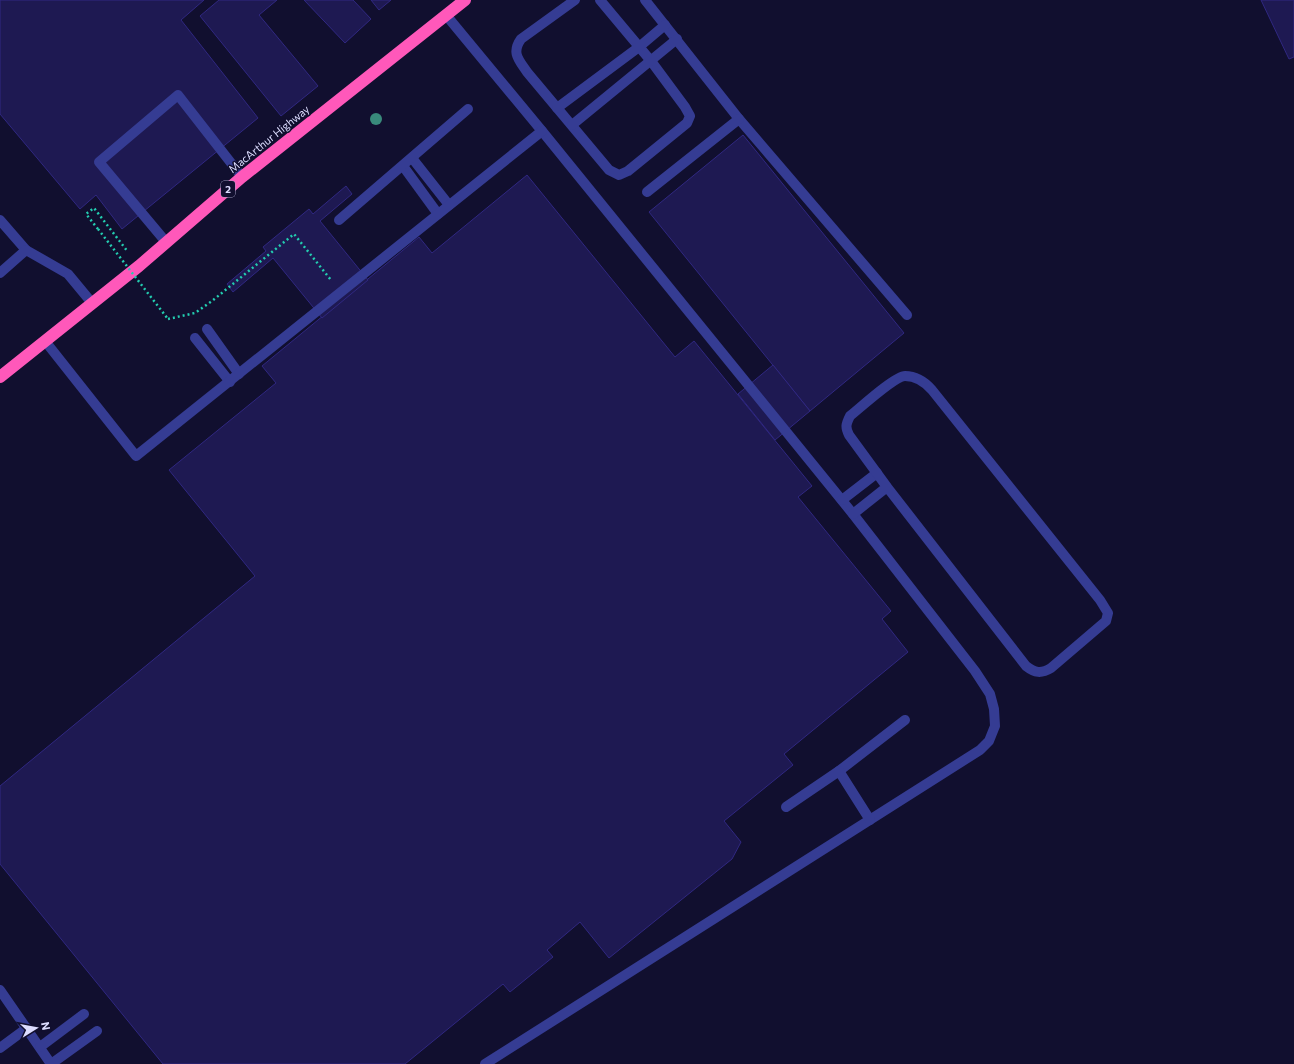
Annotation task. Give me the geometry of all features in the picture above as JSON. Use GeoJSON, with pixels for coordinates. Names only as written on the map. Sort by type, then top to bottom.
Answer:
{"type":"FeatureCollection","features":[{"type":"Feature","properties":{"kind":"highway","name":"MacArthur Highway"},"geometry":{"type":"LineString","coordinates":[[0,377],[139,266],[242,177],[465,0]]}},
{"type":"Feature","properties":{"kind":"lane"},"geometry":{"type":"LineString","coordinates":[[575,0],[520,40],[516,50],[517,56],[527,72],[609,170],[619,175],[628,171],[687,123],[690,116],[686,107],[651,61],[600,0]]}},
{"type":"Feature","properties":{"kind":"lane"},"geometry":{"type":"LineString","coordinates":[[645,0],[739,119],[907,315]]}},
{"type":"Feature","properties":{"kind":"lane"},"geometry":{"type":"LineString","coordinates":[[446,15],[842,500],[975,671],[990,694],[994,709],[995,726],[989,741],[980,750],[485,1064]]}},
{"type":"Feature","properties":{"kind":"lane"},"geometry":{"type":"LineString","coordinates":[[557,108],[639,47],[665,25]]}},
{"type":"Feature","properties":{"kind":"lane"},"geometry":{"type":"LineString","coordinates":[[572,125],[677,39]]}},
{"type":"Feature","properties":{"kind":"lane"},"geometry":{"type":"LineString","coordinates":[[166,242],[99,162],[178,95],[242,177]]}},
{"type":"Feature","properties":{"kind":"lane"},"geometry":{"type":"LineString","coordinates":[[339,220],[468,109]]}},
{"type":"Feature","properties":{"kind":"lane"},"geometry":{"type":"LineString","coordinates":[[646,192],[739,119]]}},
{"type":"Feature","properties":{"kind":"lane"},"geometry":{"type":"LineString","coordinates":[[44,341],[136,456],[542,131]]}},
{"type":"Feature","properties":{"kind":"lane"},"geometry":{"type":"LineString","coordinates":[[412,158],[449,205]]}},
{"type":"Feature","properties":{"kind":"lane"},"geometry":{"type":"LineString","coordinates":[[403,166],[438,214]]}},
{"type":"Feature","properties":{"kind":"lane"},"geometry":{"type":"LineString","coordinates":[[0,220],[26,250],[68,274],[92,303]]}},
{"type":"Feature","properties":{"kind":"lane"},"geometry":{"type":"LineString","coordinates":[[0,273],[26,250]]}},
{"type":"Feature","properties":{"kind":"lane"},"geometry":{"type":"LineString","coordinates":[[207,329],[239,374]]}},
{"type":"Feature","properties":{"kind":"lane"},"geometry":{"type":"LineString","coordinates":[[195,338],[230,382]]}},
{"type":"Feature","properties":{"kind":"lane"},"geometry":{"type":"LineString","coordinates":[[904,376],[915,378],[924,381],[1100,600],[1108,613],[1106,621],[1051,668],[1039,673],[1033,672],[1026,666],[887,487],[849,435],[846,429],[846,424],[850,416],[895,380],[904,376]]}},
{"type":"Feature","properties":{"kind":"lane"},"geometry":{"type":"LineString","coordinates":[[842,500],[877,473]]}},
{"type":"Feature","properties":{"kind":"lane"},"geometry":{"type":"LineString","coordinates":[[853,514],[887,487]]}},
{"type":"Feature","properties":{"kind":"lane"},"geometry":{"type":"LineString","coordinates":[[786,807],[839,771],[905,720]]}},
{"type":"Feature","properties":{"kind":"lane"},"geometry":{"type":"LineString","coordinates":[[839,771],[870,820]]}},
{"type":"Feature","properties":{"kind":"lane"},"geometry":{"type":"LineString","coordinates":[[0,990],[51,1064],[97,1031]]}},
{"type":"Feature","properties":{"kind":"lane"},"geometry":{"type":"LineString","coordinates":[[40,1047],[84,1014]]}},
{"type":"Feature","properties":{"kind":"lane"},"geometry":{"type":"LineString","coordinates":[[0,1048],[27,1028]]}},
{"type":"Feature","properties":{"kind":"path"},"geometry":{"type":"LineString","coordinates":[[139,266],[94,208],[86,214],[168,320],[195,313],[212,301],[294,234],[341,293]]}},
{"type":"Feature","properties":{"kind":"building"},"geometry":{"type":"Polygon","coordinates":[[[0,0],[204,0],[181,20],[258,118],[122,229],[96,195],[80,209],[0,114],[0,0]]]}},
{"type":"Feature","properties":{"kind":"building"},"geometry":{"type":"Polygon","coordinates":[[[219,0],[277,0],[259,15],[318,86],[281,116],[200,16],[219,0]]]}},
{"type":"Feature","properties":{"kind":"building"},"geometry":{"type":"Polygon","coordinates":[[[304,0],[353,0],[371,19],[345,43],[304,0]]]}},
{"type":"Feature","properties":{"kind":"building"},"geometry":{"type":"Polygon","coordinates":[[[371,0],[391,0],[379,10],[371,0]]]}},
{"type":"Feature","properties":{"kind":"building"},"geometry":{"type":"Polygon","coordinates":[[[1261,0],[1294,0],[1294,57],[1289,59],[1261,0]]]}},
{"type":"Feature","properties":{"kind":"building"},"geometry":{"type":"Polygon","coordinates":[[[743,135],[904,333],[810,411],[649,212],[743,135]]]}},
{"type":"Feature","properties":{"kind":"building"},"geometry":{"type":"Polygon","coordinates":[[[527,175],[675,357],[694,341],[812,486],[798,497],[891,611],[882,619],[908,652],[784,754],[793,765],[724,821],[741,842],[732,859],[609,958],[580,922],[547,950],[553,957],[510,992],[503,984],[405,1064],[163,1064],[0,864],[0,786],[255,576],[169,470],[276,383],[262,366],[419,237],[432,253],[527,175]]]}},
{"type":"Feature","properties":{"kind":"building"},"geometry":{"type":"Polygon","coordinates":[[[346,186],[352,194],[320,221],[368,280],[322,318],[273,258],[233,292],[227,284],[266,251],[263,247],[309,209],[313,214],[346,186]]]}},
{"type":"Feature","properties":{"kind":"building"},"geometry":{"type":"Polygon","coordinates":[[[773,365],[810,411],[775,440],[738,394],[773,365]]]}}]}
